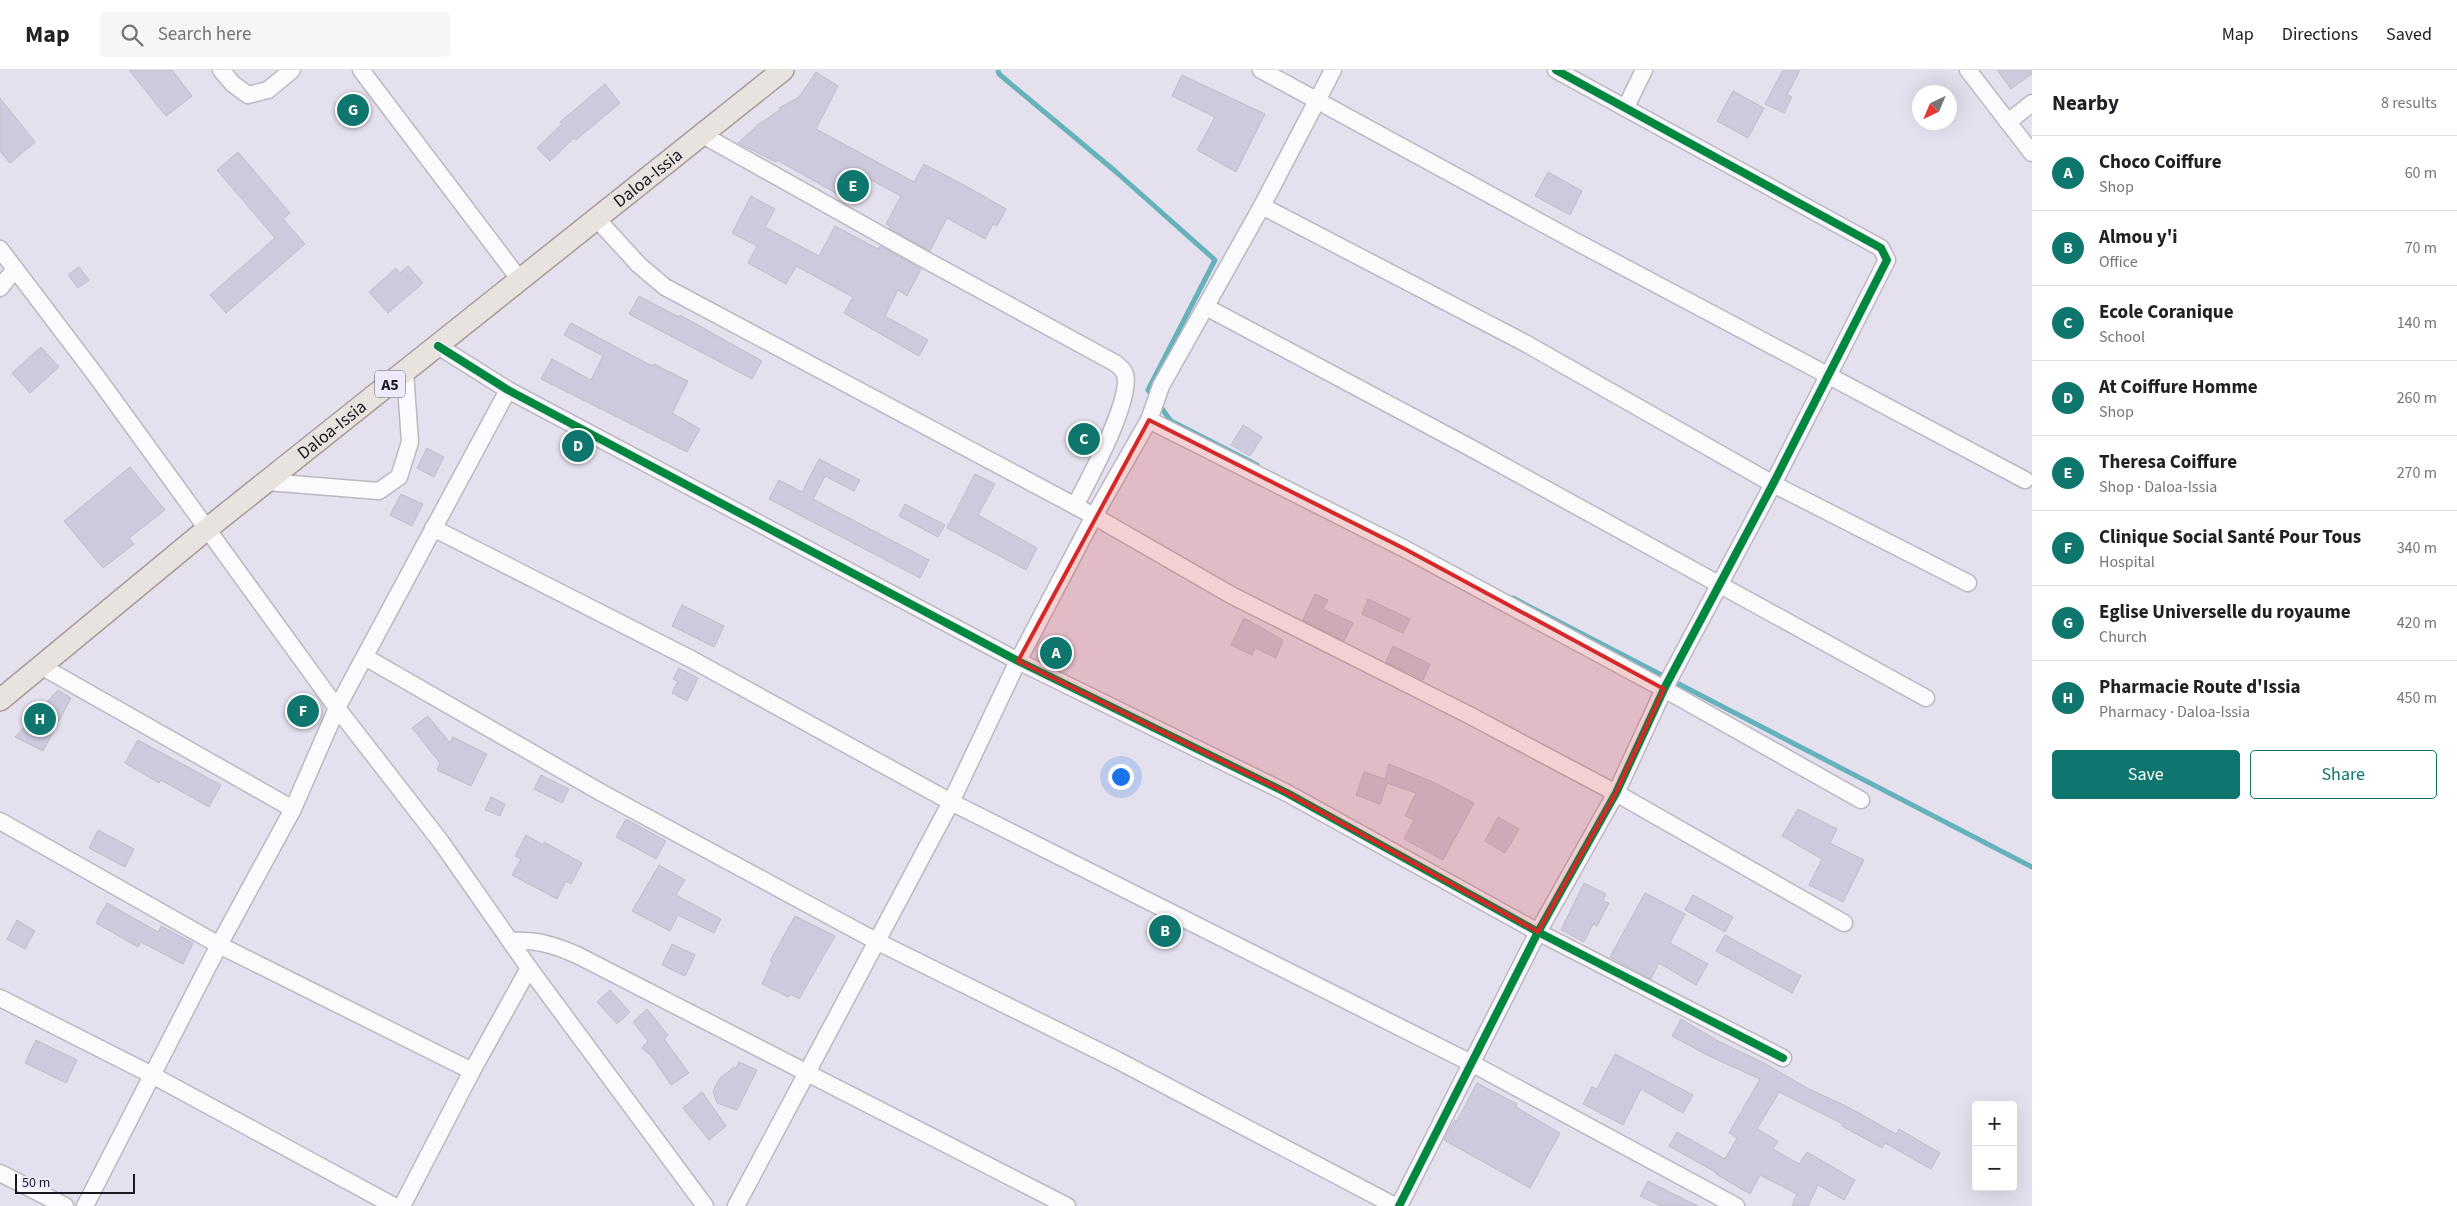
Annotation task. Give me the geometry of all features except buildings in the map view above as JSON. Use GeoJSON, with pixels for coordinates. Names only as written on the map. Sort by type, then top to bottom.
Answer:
{"type":"FeatureCollection","features":[{"type":"Feature","properties":{"kind":"main road","name":"Daloa-Issia"},"geometry":{"type":"LineString","coordinates":[[0,700],[207,529],[783,70]]}},
{"type":"Feature","properties":{"kind":"street"},"geometry":{"type":"LineString","coordinates":[[221,70],[233,84],[248,95],[268,90],[292,70]]}},
{"type":"Feature","properties":{"kind":"street"},"geometry":{"type":"LineString","coordinates":[[361,70],[520,280]]}},
{"type":"Feature","properties":{"kind":"street"},"geometry":{"type":"LineString","coordinates":[[1261,70],[1828,377],[2025,480]]}},
{"type":"Feature","properties":{"kind":"street"},"geometry":{"type":"LineString","coordinates":[[736,1206],[951,802],[1018,661],[1094,516],[1150,416],[1160,389],[1262,206],[1333,70]]}},
{"type":"Feature","properties":{"kind":"street"},"geometry":{"type":"LineString","coordinates":[[365,657],[602,793],[876,941],[1117,1060],[1397,1206],[1538,932],[1616,793],[1664,688],[1721,584],[1888,260],[1881,248],[1556,70]]}},
{"type":"Feature","properties":{"kind":"street"},"geometry":{"type":"LineString","coordinates":[[1626,107],[1644,70]]}},
{"type":"Feature","properties":{"kind":"street"},"geometry":{"type":"LineString","coordinates":[[1968,70],[2032,153]]}},
{"type":"Feature","properties":{"kind":"street"},"geometry":{"type":"LineString","coordinates":[[2008,122],[2032,103]]}},
{"type":"Feature","properties":{"kind":"street"},"geometry":{"type":"LineString","coordinates":[[701,134],[924,260],[1115,363],[1124,371],[1126,383],[1106,448],[1075,506]]}},
{"type":"Feature","properties":{"kind":"street"},"geometry":{"type":"LineString","coordinates":[[1262,206],[1525,343],[1773,484],[1968,583]]}},
{"type":"Feature","properties":{"kind":"street"},"geometry":{"type":"LineString","coordinates":[[596,218],[638,265],[665,287],[1094,516],[1231,595],[1467,714],[1616,793],[1844,923]]}},
{"type":"Feature","properties":{"kind":"street"},"geometry":{"type":"LineString","coordinates":[[0,249],[98,377],[337,708],[441,842],[529,968],[704,1206]]}},
{"type":"Feature","properties":{"kind":"street"},"geometry":{"type":"LineString","coordinates":[[0,288],[15,269]]}},
{"type":"Feature","properties":{"kind":"street"},"geometry":{"type":"LineString","coordinates":[[1206,307],[1721,584],[1926,698]]}},
{"type":"Feature","properties":{"kind":"street"},"geometry":{"type":"LineString","coordinates":[[438,346],[508,390],[1018,661],[1287,793],[1538,932],[1783,1058]]}},
{"type":"Feature","properties":{"kind":"street"},"geometry":{"type":"LineString","coordinates":[[267,482],[379,491],[399,478],[410,442],[405,372]]}},
{"type":"Feature","properties":{"kind":"street"},"geometry":{"type":"LineString","coordinates":[[85,1206],[219,945],[293,809],[337,708],[508,390]]}},
{"type":"Feature","properties":{"kind":"street"},"geometry":{"type":"LineString","coordinates":[[1150,416],[1406,549],[1664,688],[1861,800]]}},
{"type":"Feature","properties":{"kind":"street"},"geometry":{"type":"LineString","coordinates":[[433,528],[691,659],[951,802],[1471,1063],[1736,1206]]}},
{"type":"Feature","properties":{"kind":"street"},"geometry":{"type":"LineString","coordinates":[[41,666],[293,809]]}},
{"type":"Feature","properties":{"kind":"street"},"geometry":{"type":"LineString","coordinates":[[0,821],[219,945],[472,1071]]}},
{"type":"Feature","properties":{"kind":"street"},"geometry":{"type":"LineString","coordinates":[[510,941],[536,940],[556,945],[1068,1206]]}},
{"type":"Feature","properties":{"kind":"street"},"geometry":{"type":"LineString","coordinates":[[402,1206],[472,1071],[529,968]]}},
{"type":"Feature","properties":{"kind":"street"},"geometry":{"type":"LineString","coordinates":[[0,998],[152,1075],[394,1206]]}},
{"type":"Feature","properties":{"kind":"street"},"geometry":{"type":"LineString","coordinates":[[0,1173],[65,1206]]}},
{"type":"Feature","properties":{"kind":"highlighted area"},"geometry":{"type":"Polygon","coordinates":[[[1149,420],[1405,549],[1664,689],[1616,793],[1538,932],[1287,793],[1018,661],[1149,420]]]}},
{"type":"Feature","properties":{"kind":"waterway"},"geometry":{"type":"LineString","coordinates":[[998,70],[999,74],[1115,171],[1215,260],[1148,390],[1171,421],[1257,465]]}},
{"type":"Feature","properties":{"kind":"waterway"},"geometry":{"type":"LineString","coordinates":[[1513,598],[2032,867]]}},
{"type":"Feature","properties":{"kind":"cycle path"},"geometry":{"type":"LineString","coordinates":[[1399,1206],[1538,932],[1616,793],[1665,687],[1773,484],[1887,260],[1881,248],[1556,70]]}},
{"type":"Feature","properties":{"kind":"cycle path"},"geometry":{"type":"LineString","coordinates":[[438,346],[508,390],[1018,661],[1287,793],[1538,932],[1783,1058]]}},
{"type":"Feature","properties":{"kind":"place","name":"Eglise Universelle du royaume"},"geometry":{"type":"Point","coordinates":[353,110]}},
{"type":"Feature","properties":{"kind":"place","name":"Theresa Coiffure"},"geometry":{"type":"Point","coordinates":[853,186]}},
{"type":"Feature","properties":{"kind":"place","name":"Ecole Coranique"},"geometry":{"type":"Point","coordinates":[1084,439]}},
{"type":"Feature","properties":{"kind":"place","name":"At Coiffure Homme"},"geometry":{"type":"Point","coordinates":[578,446]}},
{"type":"Feature","properties":{"kind":"place","name":"Choco Coiffure"},"geometry":{"type":"Point","coordinates":[1056,653]}},
{"type":"Feature","properties":{"kind":"place","name":"Clinique Social Santé Pour Tous"},"geometry":{"type":"Point","coordinates":[303,711]}},
{"type":"Feature","properties":{"kind":"place","name":"Pharmacie Route d'Issia"},"geometry":{"type":"Point","coordinates":[40,719]}},
{"type":"Feature","properties":{"kind":"place","name":"Almou y'i"},"geometry":{"type":"Point","coordinates":[1165,931]}}]}
